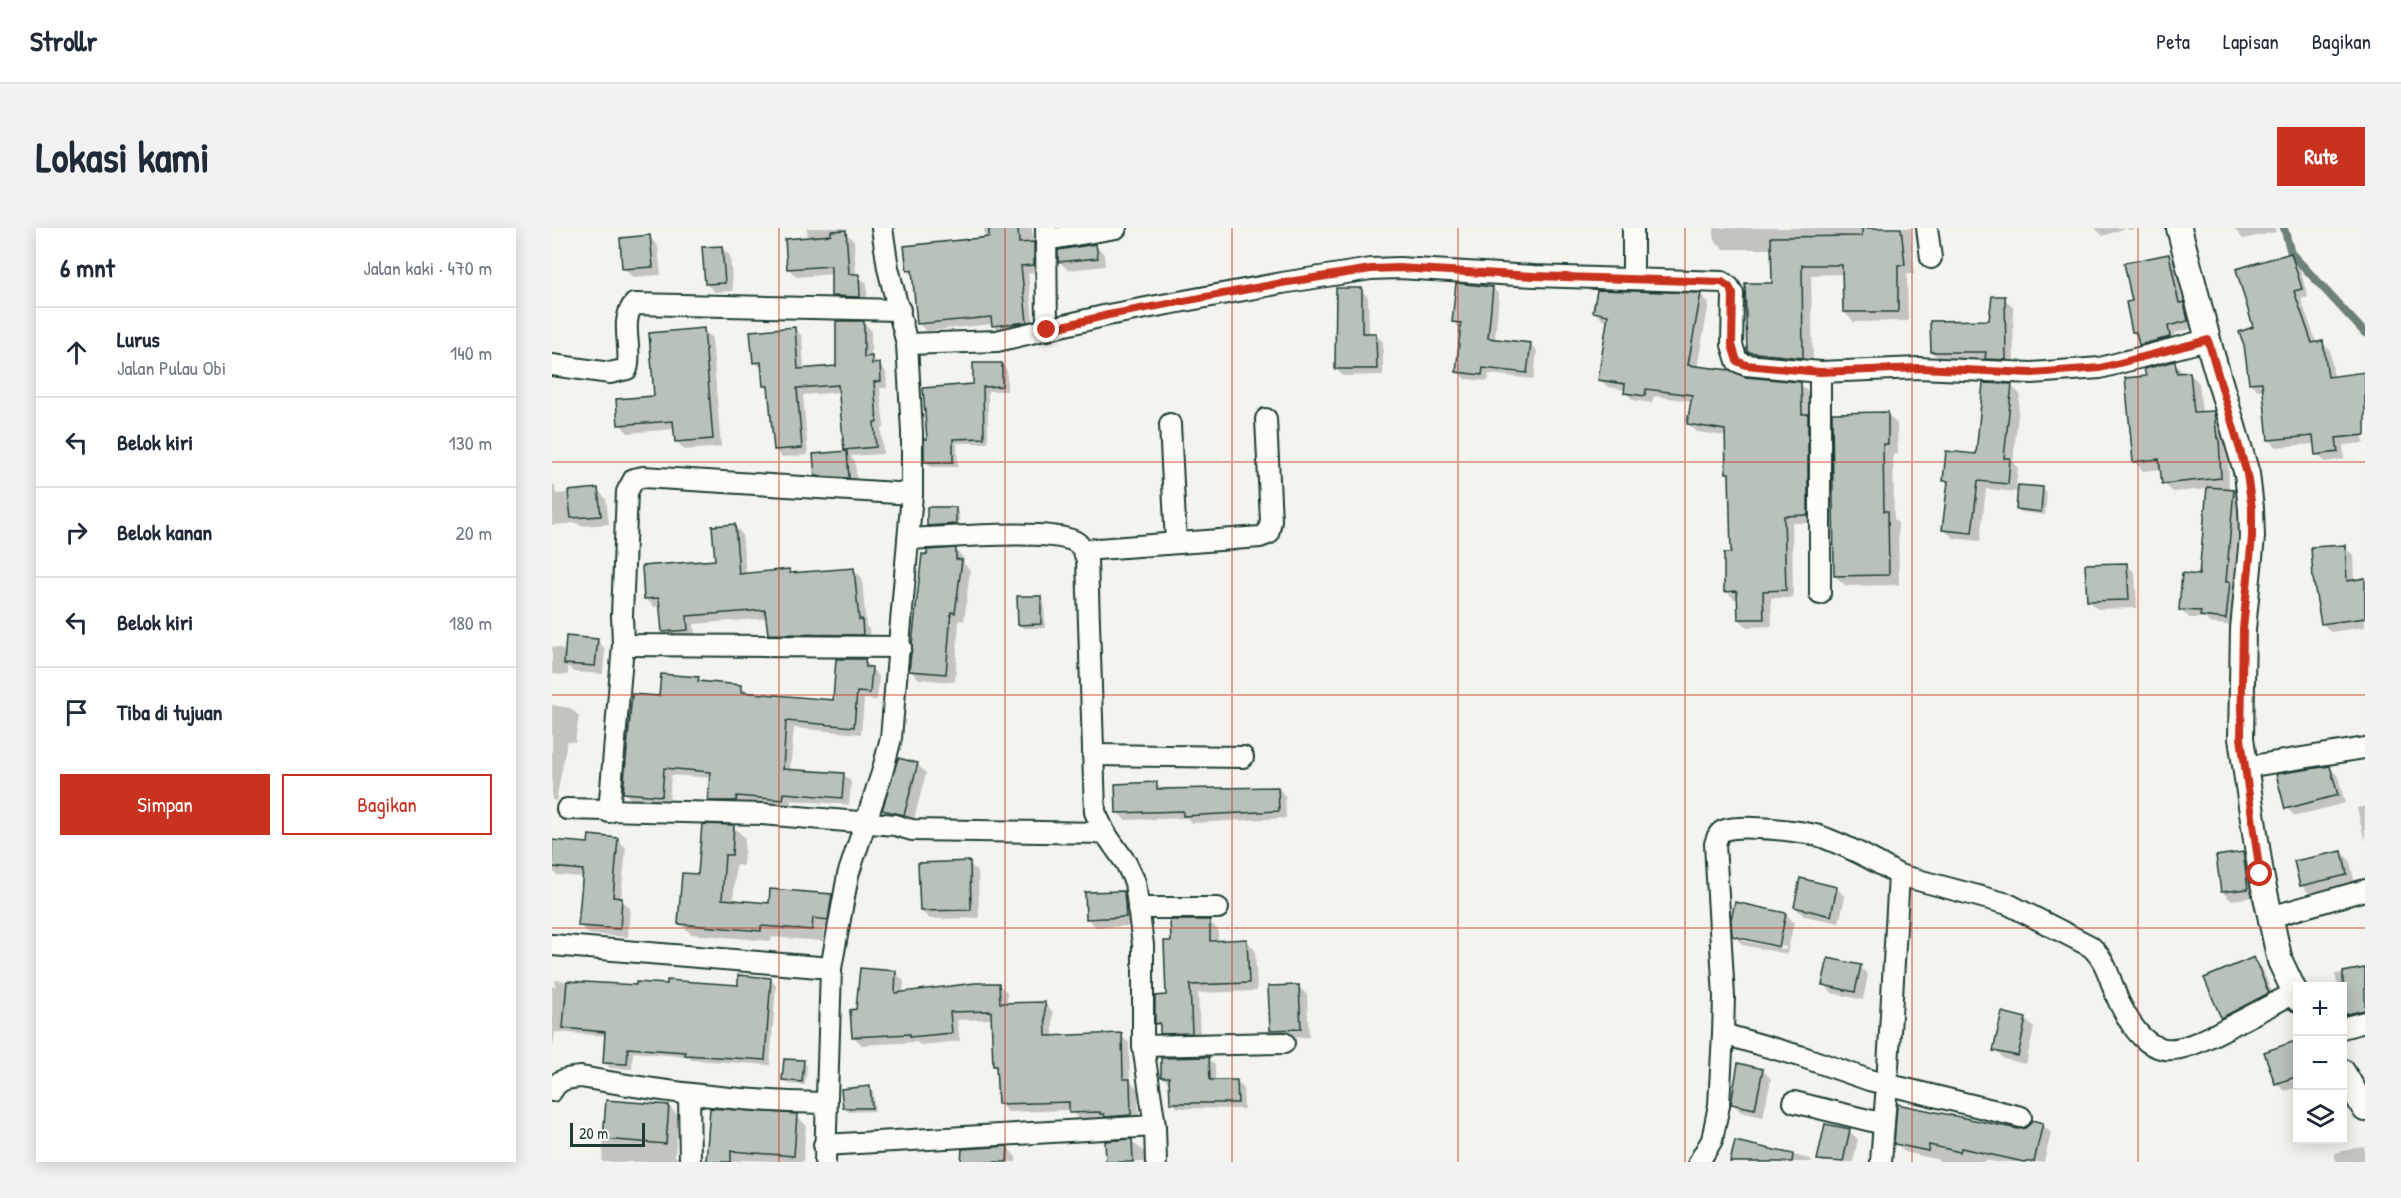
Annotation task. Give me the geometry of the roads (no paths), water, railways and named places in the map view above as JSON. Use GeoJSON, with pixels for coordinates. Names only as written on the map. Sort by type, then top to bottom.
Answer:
{"type":"FeatureCollection","features":[{"type":"Feature","properties":{"kind":"street"},"geometry":{"type":"LineString","coordinates":[[882,228],[888,268],[907,344],[912,432],[912,494],[901,647],[891,738],[848,875],[831,968],[824,1153],[1155,1126]]}},
{"type":"Feature","properties":{"kind":"street"},"geometry":{"type":"LineString","coordinates":[[1047,330],[1046,234],[1116,228]]}},
{"type":"Feature","properties":{"kind":"street"},"geometry":{"type":"LineString","coordinates":[[1633,228],[1633,278]]}},
{"type":"Feature","properties":{"kind":"street"},"geometry":{"type":"LineString","coordinates":[[1927,228],[1931,258]]}},
{"type":"Feature","properties":{"kind":"street"},"geometry":{"type":"LineString","coordinates":[[2179,228],[2208,340],[2247,474],[2252,508],[2252,537],[2242,654],[2241,738],[2260,874],[2280,961],[2293,989]]}},
{"type":"Feature","properties":{"kind":"street"},"geometry":{"type":"LineString","coordinates":[[907,344],[997,341],[1108,315],[1282,283],[1371,269],[1399,268],[1534,276],[1722,282],[1733,294],[1732,345],[1737,361],[1746,365],[1820,372],[1919,368],[2032,373],[2067,371],[2100,368],[2208,340]]}},
{"type":"Feature","properties":{"kind":"street"},"geometry":{"type":"LineString","coordinates":[[552,365],[610,373],[627,369],[630,361],[627,320],[629,310],[634,304],[900,310]]}},
{"type":"Feature","properties":{"kind":"street"},"geometry":{"type":"LineString","coordinates":[[1820,372],[1820,594]]}},
{"type":"Feature","properties":{"kind":"street"},"geometry":{"type":"LineString","coordinates":[[1084,550],[1260,537],[1268,534],[1271,521],[1266,419]]}},
{"type":"Feature","properties":{"kind":"street"},"geometry":{"type":"LineString","coordinates":[[1170,424],[1176,543]]}},
{"type":"Feature","properties":{"kind":"street"},"geometry":{"type":"LineString","coordinates":[[609,812],[623,645],[627,492],[634,479],[643,477],[912,494]]}},
{"type":"Feature","properties":{"kind":"street"},"geometry":{"type":"LineString","coordinates":[[908,539],[1041,535],[1068,538],[1084,550],[1087,560],[1095,812],[1135,882],[1143,945],[1143,1046],[1155,1126],[1156,1162]]}},
{"type":"Feature","properties":{"kind":"street"},"geometry":{"type":"LineString","coordinates":[[623,645],[901,647]]}},
{"type":"Feature","properties":{"kind":"street"},"geometry":{"type":"LineString","coordinates":[[2246,766],[2365,748]]}},
{"type":"Feature","properties":{"kind":"street"},"geometry":{"type":"LineString","coordinates":[[1093,755],[1243,757]]}},
{"type":"Feature","properties":{"kind":"street"},"geometry":{"type":"LineString","coordinates":[[567,809],[609,812],[762,814],[895,825],[912,830],[1105,833]]}},
{"type":"Feature","properties":{"kind":"street"},"geometry":{"type":"LineString","coordinates":[[1699,1162],[1712,1140],[1719,1105],[1725,997],[1715,844],[1718,835],[1724,830],[1738,828],[1803,832],[1832,841],[1884,865],[1899,875],[2008,904],[2090,946],[2105,962],[2117,997],[2133,1029],[2147,1042],[2161,1049],[2174,1051],[2195,1045],[2293,997]]}},
{"type":"Feature","properties":{"kind":"street"},"geometry":{"type":"LineString","coordinates":[[1881,1162],[1899,875]]}},
{"type":"Feature","properties":{"kind":"street"},"geometry":{"type":"LineString","coordinates":[[2270,917],[2365,890]]}},
{"type":"Feature","properties":{"kind":"street"},"geometry":{"type":"LineString","coordinates":[[1138,908],[1218,908]]}},
{"type":"Feature","properties":{"kind":"street"},"geometry":{"type":"LineString","coordinates":[[552,945],[831,968]]}},
{"type":"Feature","properties":{"kind":"street"},"geometry":{"type":"LineString","coordinates":[[2347,1027],[2365,1023]]}},
{"type":"Feature","properties":{"kind":"street"},"geometry":{"type":"LineString","coordinates":[[1723,1034],[1887,1084],[2021,1117]]}},
{"type":"Feature","properties":{"kind":"street"},"geometry":{"type":"LineString","coordinates":[[1143,1046],[1284,1043]]}},
{"type":"Feature","properties":{"kind":"street"},"geometry":{"type":"LineString","coordinates":[[552,1091],[555,1084],[567,1078],[581,1077],[688,1094],[779,1102],[825,1103]]}},
{"type":"Feature","properties":{"kind":"street"},"geometry":{"type":"LineString","coordinates":[[2347,1078],[2365,1109]]}},
{"type":"Feature","properties":{"kind":"street"},"geometry":{"type":"LineString","coordinates":[[688,1094],[690,1162]]}},
{"type":"Feature","properties":{"kind":"street"},"geometry":{"type":"LineString","coordinates":[[1794,1102],[1884,1124]]}},
{"type":"Feature","properties":{"kind":"waterway"},"geometry":{"type":"LineString","coordinates":[[2284,228],[2291,253],[2365,333]]}}]}
